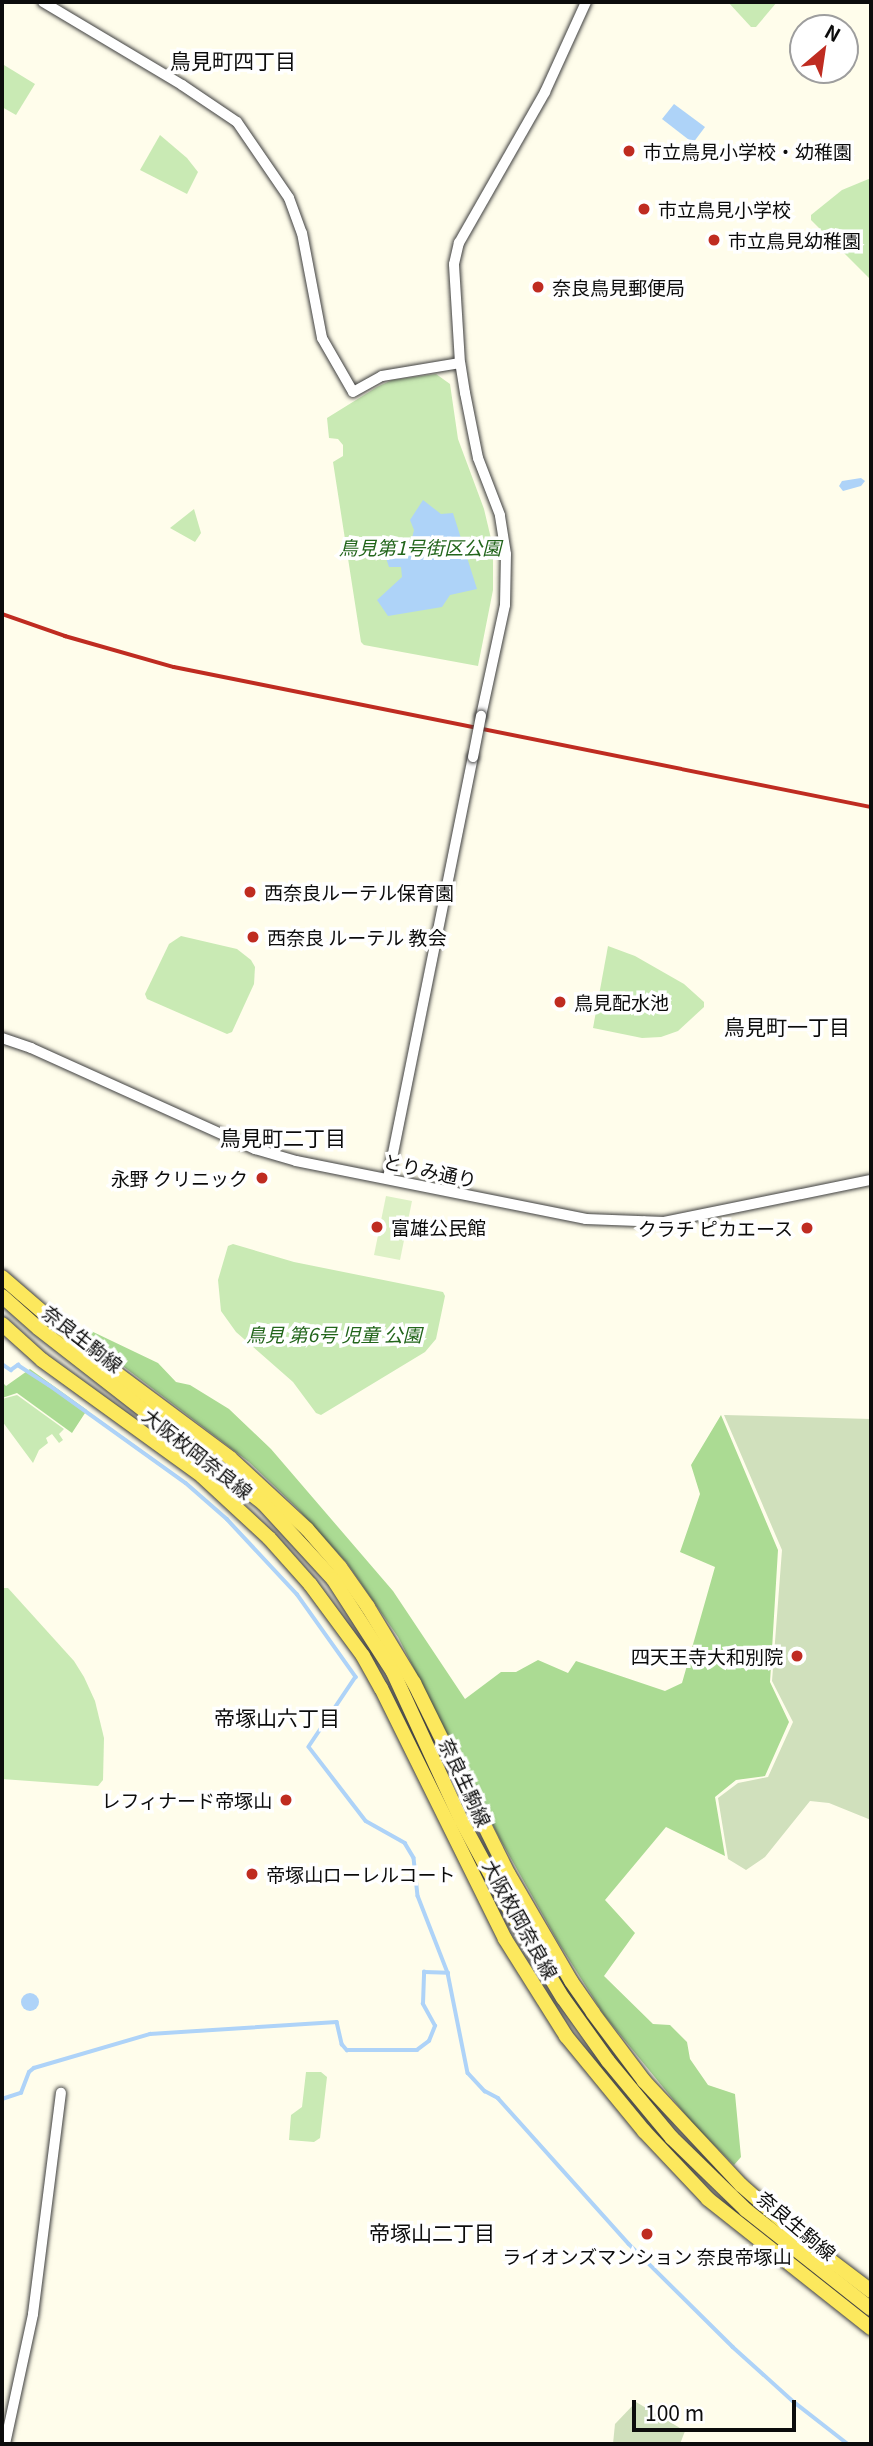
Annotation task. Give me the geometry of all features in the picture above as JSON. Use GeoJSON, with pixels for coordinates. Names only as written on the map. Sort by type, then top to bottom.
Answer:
{"type":"FeatureCollection","features":[{"type":"Feature","properties":{"kind":"main road","name":"奈良生駒線"},"geometry":{"type":"LineString","coordinates":[[2,1277],[38,1319],[262,1503],[333,1579],[393,1672],[461,1820],[508,1906],[563,1998],[608,2061],[672,2138],[746,2210],[871,2309]]}},
{"type":"Feature","properties":{"kind":"main road","name":"奈良生駒線"},"geometry":{"type":"LineString","coordinates":[[2,1296],[38,1319],[230,1458],[307,1529],[340,1567],[414,1683],[508,1873],[571,1981],[593,2013],[644,2081],[741,2185],[805,2241],[871,2291]]}},
{"type":"Feature","properties":{"kind":"main road","name":"大阪枚岡奈良線"},"geometry":{"type":"LineString","coordinates":[[2,1324],[42,1360],[202,1476],[269,1538],[310,1584],[363,1656],[505,1938],[566,2036],[644,2130],[708,2199],[871,2328]]}},
{"type":"Feature","properties":{"kind":"street"},"geometry":{"type":"LineString","coordinates":[[43,2],[182,85],[237,122],[289,198],[302,233],[323,338],[353,393],[382,376],[460,363]]}},
{"type":"Feature","properties":{"kind":"street"},"geometry":{"type":"LineString","coordinates":[[388,1178],[505,605],[506,554],[500,515],[478,458],[460,363],[454,264],[459,243],[545,92],[586,2]]}},
{"type":"Feature","properties":{"kind":"street","name":"とりみ通り"},"geometry":{"type":"LineString","coordinates":[[2,1038],[31,1048],[255,1149],[296,1161],[586,1219],[650,1222],[713,1215],[871,1180]]}},
{"type":"Feature","properties":{"kind":"street"},"geometry":{"type":"LineString","coordinates":[[5,2444],[33,2314],[61,2093]]}},
{"type":"Feature","properties":{"kind":"green space"},"geometry":{"type":"Polygon","coordinates":[[[728,2],[777,2],[756,27],[751,27],[728,2]]]}},
{"type":"Feature","properties":{"kind":"green space"},"geometry":{"type":"Polygon","coordinates":[[[4,65],[35,84],[16,115],[2,107],[4,65]]]}},
{"type":"Feature","properties":{"kind":"green space"},"geometry":{"type":"Polygon","coordinates":[[[160,135],[187,158],[198,172],[187,194],[140,170],[160,135]]]}},
{"type":"Feature","properties":{"kind":"green space"},"geometry":{"type":"Polygon","coordinates":[[[871,178],[871,280],[811,220],[811,215],[842,190],[871,178]]]}},
{"type":"Feature","properties":{"kind":"green space","name":"鳥見第1号街区公園"},"geometry":{"type":"Polygon","coordinates":[[[436,374],[450,384],[458,439],[484,509],[493,547],[493,590],[478,666],[364,645],[361,642],[333,462],[343,456],[343,445],[338,439],[329,438],[327,418],[377,387],[392,380],[436,374]]]}},
{"type":"Feature","properties":{"kind":"green space"},"geometry":{"type":"Polygon","coordinates":[[[194,509],[201,533],[195,542],[170,528],[194,509]]]}},
{"type":"Feature","properties":{"kind":"green space"},"geometry":{"type":"Polygon","coordinates":[[[181,936],[237,949],[251,960],[255,967],[254,984],[232,1032],[227,1034],[147,999],[145,994],[169,944],[181,936]]]}},
{"type":"Feature","properties":{"kind":"green space"},"geometry":{"type":"Polygon","coordinates":[[[608,946],[635,956],[684,984],[704,1002],[704,1007],[678,1031],[661,1037],[642,1038],[593,1028],[608,946]]]}},
{"type":"Feature","properties":{"kind":"green space"},"geometry":{"type":"Polygon","coordinates":[[[386,1196],[412,1201],[400,1260],[374,1255],[386,1196]]]}},
{"type":"Feature","properties":{"kind":"green space","name":"鳥見 第6号 児童 公園"},"geometry":{"type":"Polygon","coordinates":[[[233,1244],[294,1262],[443,1292],[445,1296],[436,1339],[425,1352],[321,1415],[316,1413],[293,1382],[236,1332],[221,1311],[218,1280],[228,1246],[233,1244]]]}},
{"type":"Feature","properties":{"kind":"green space"},"geometry":{"type":"Polygon","coordinates":[[[89,1330],[158,1363],[176,1382],[190,1385],[229,1409],[271,1449],[393,1591],[465,1699],[501,1672],[516,1672],[538,1660],[568,1673],[576,1661],[665,1691],[682,1683],[715,1567],[680,1552],[700,1494],[691,1465],[721,1415],[778,1550],[770,1682],[789,1722],[765,1776],[736,1780],[715,1797],[725,1856],[666,1827],[605,1900],[635,1933],[604,1976],[653,2024],[670,2025],[687,2042],[690,2059],[708,2085],[735,2094],[741,2157],[734,2165],[694,2125],[604,2015],[558,1942],[500,1839],[398,1637],[347,1563],[297,1508],[249,1462],[86,1338],[89,1330]]]}},
{"type":"Feature","properties":{"kind":"green space"},"geometry":{"type":"Polygon","coordinates":[[[30,1369],[87,1410],[72,1433],[17,1393],[2,1398],[2,1382],[6,1386],[30,1369]]]}},
{"type":"Feature","properties":{"kind":"green space"},"geometry":{"type":"Polygon","coordinates":[[[17,1395],[64,1429],[59,1434],[63,1440],[59,1443],[52,1434],[46,1438],[48,1443],[39,1450],[33,1463],[2,1421],[2,1399],[17,1395]]]}},
{"type":"Feature","properties":{"kind":"green space"},"geometry":{"type":"Polygon","coordinates":[[[724,1415],[871,1419],[871,1820],[829,1803],[810,1801],[765,1857],[746,1870],[728,1859],[718,1798],[738,1783],[768,1777],[793,1722],[772,1681],[782,1550],[724,1415]]]}},
{"type":"Feature","properties":{"kind":"green space"},"geometry":{"type":"Polygon","coordinates":[[[2,1588],[8,1588],[74,1661],[84,1677],[95,1701],[104,1738],[103,1780],[98,1786],[2,1779],[2,1588]]]}},
{"type":"Feature","properties":{"kind":"green space"},"geometry":{"type":"Polygon","coordinates":[[[306,2072],[321,2072],[327,2077],[320,2138],[314,2142],[289,2140],[291,2115],[302,2107],[306,2072]]]}},
{"type":"Feature","properties":{"kind":"green space"},"geometry":{"type":"Polygon","coordinates":[[[636,2402],[685,2431],[680,2444],[613,2444],[615,2424],[636,2402]]]}},
{"type":"Feature","properties":{"kind":"water"},"geometry":{"type":"Polygon","coordinates":[[[674,104],[705,127],[693,143],[662,119],[674,104]]]}},
{"type":"Feature","properties":{"kind":"water"},"geometry":{"type":"Polygon","coordinates":[[[861,478],[865,481],[861,486],[843,491],[839,486],[842,481],[861,478]]]}},
{"type":"Feature","properties":{"kind":"water"},"geometry":{"type":"Polygon","coordinates":[[[423,500],[441,514],[453,513],[477,589],[450,595],[442,607],[388,616],[377,600],[402,577],[401,567],[389,567],[386,558],[390,549],[406,547],[412,538],[414,530],[410,520],[423,500]]]}},
{"type":"Feature","properties":{"kind":"water"},"geometry":{"type":"Polygon","coordinates":[[[30,1993],[36,1996],[39,2002],[36,2008],[30,2011],[24,2008],[21,2002],[24,1996],[30,1993]]]}},
{"type":"Feature","properties":{"kind":"waterway"},"geometry":{"type":"LineString","coordinates":[[2,1364],[11,1370],[18,1365],[49,1385],[186,1483],[227,1519],[297,1594],[356,1677],[309,1747],[366,1821],[405,1843],[414,1858],[418,1896],[448,1973],[468,2073],[485,2091],[498,2098],[629,2244],[733,2347],[794,2402],[848,2444]]}},
{"type":"Feature","properties":{"kind":"waterway"},"geometry":{"type":"LineString","coordinates":[[2,2099],[21,2093],[29,2072],[34,2068],[150,2034],[337,2022],[342,2044],[347,2050],[417,2050],[429,2041],[435,2026],[423,2004],[424,1972],[448,1973]]}},
{"type":"Feature","properties":{"kind":"railway"},"geometry":{"type":"LineString","coordinates":[[2,614],[65,636],[174,667],[871,807]]}},
{"type":"Feature","properties":{"kind":"place","name":"市立鳥見小学校・幼稚園"},"geometry":{"type":"Point","coordinates":[629,151]}},
{"type":"Feature","properties":{"kind":"place","name":"市立鳥見小学校"},"geometry":{"type":"Point","coordinates":[644,209]}},
{"type":"Feature","properties":{"kind":"place","name":"市立鳥見幼稚園"},"geometry":{"type":"Point","coordinates":[714,240]}},
{"type":"Feature","properties":{"kind":"place","name":"奈良鳥見郵便局"},"geometry":{"type":"Point","coordinates":[538,287]}},
{"type":"Feature","properties":{"kind":"place","name":"西奈良ルーテル保育園"},"geometry":{"type":"Point","coordinates":[250,892]}},
{"type":"Feature","properties":{"kind":"place","name":"西奈良 ルーテル 教会"},"geometry":{"type":"Point","coordinates":[253,937]}},
{"type":"Feature","properties":{"kind":"place","name":"鳥見配水池"},"geometry":{"type":"Point","coordinates":[560,1002]}},
{"type":"Feature","properties":{"kind":"place","name":"永野 クリニック"},"geometry":{"type":"Point","coordinates":[262,1178]}},
{"type":"Feature","properties":{"kind":"place","name":"富雄公民館"},"geometry":{"type":"Point","coordinates":[377,1227]}},
{"type":"Feature","properties":{"kind":"place","name":"クラチ ピカエース"},"geometry":{"type":"Point","coordinates":[807,1228]}},
{"type":"Feature","properties":{"kind":"place","name":"四天王寺大和別院"},"geometry":{"type":"Point","coordinates":[797,1656]}},
{"type":"Feature","properties":{"kind":"place","name":"レフィナード帝塚山"},"geometry":{"type":"Point","coordinates":[286,1800]}},
{"type":"Feature","properties":{"kind":"place","name":"帝塚山ローレルコート"},"geometry":{"type":"Point","coordinates":[252,1874]}},
{"type":"Feature","properties":{"kind":"place","name":"ライオンズマンション 奈良帝塚山"},"geometry":{"type":"Point","coordinates":[647,2234]}},
{"type":"Feature","properties":{"kind":"district","name":"鳥見町四丁目"},"geometry":{"type":"Point","coordinates":[233,60]}},
{"type":"Feature","properties":{"kind":"district","name":"鳥見町一丁目"},"geometry":{"type":"Point","coordinates":[787,1026]}},
{"type":"Feature","properties":{"kind":"district","name":"鳥見町二丁目"},"geometry":{"type":"Point","coordinates":[283,1137]}},
{"type":"Feature","properties":{"kind":"district","name":"帝塚山六丁目"},"geometry":{"type":"Point","coordinates":[277,1717]}},
{"type":"Feature","properties":{"kind":"district","name":"帝塚山二丁目"},"geometry":{"type":"Point","coordinates":[432,2232]}}]}
